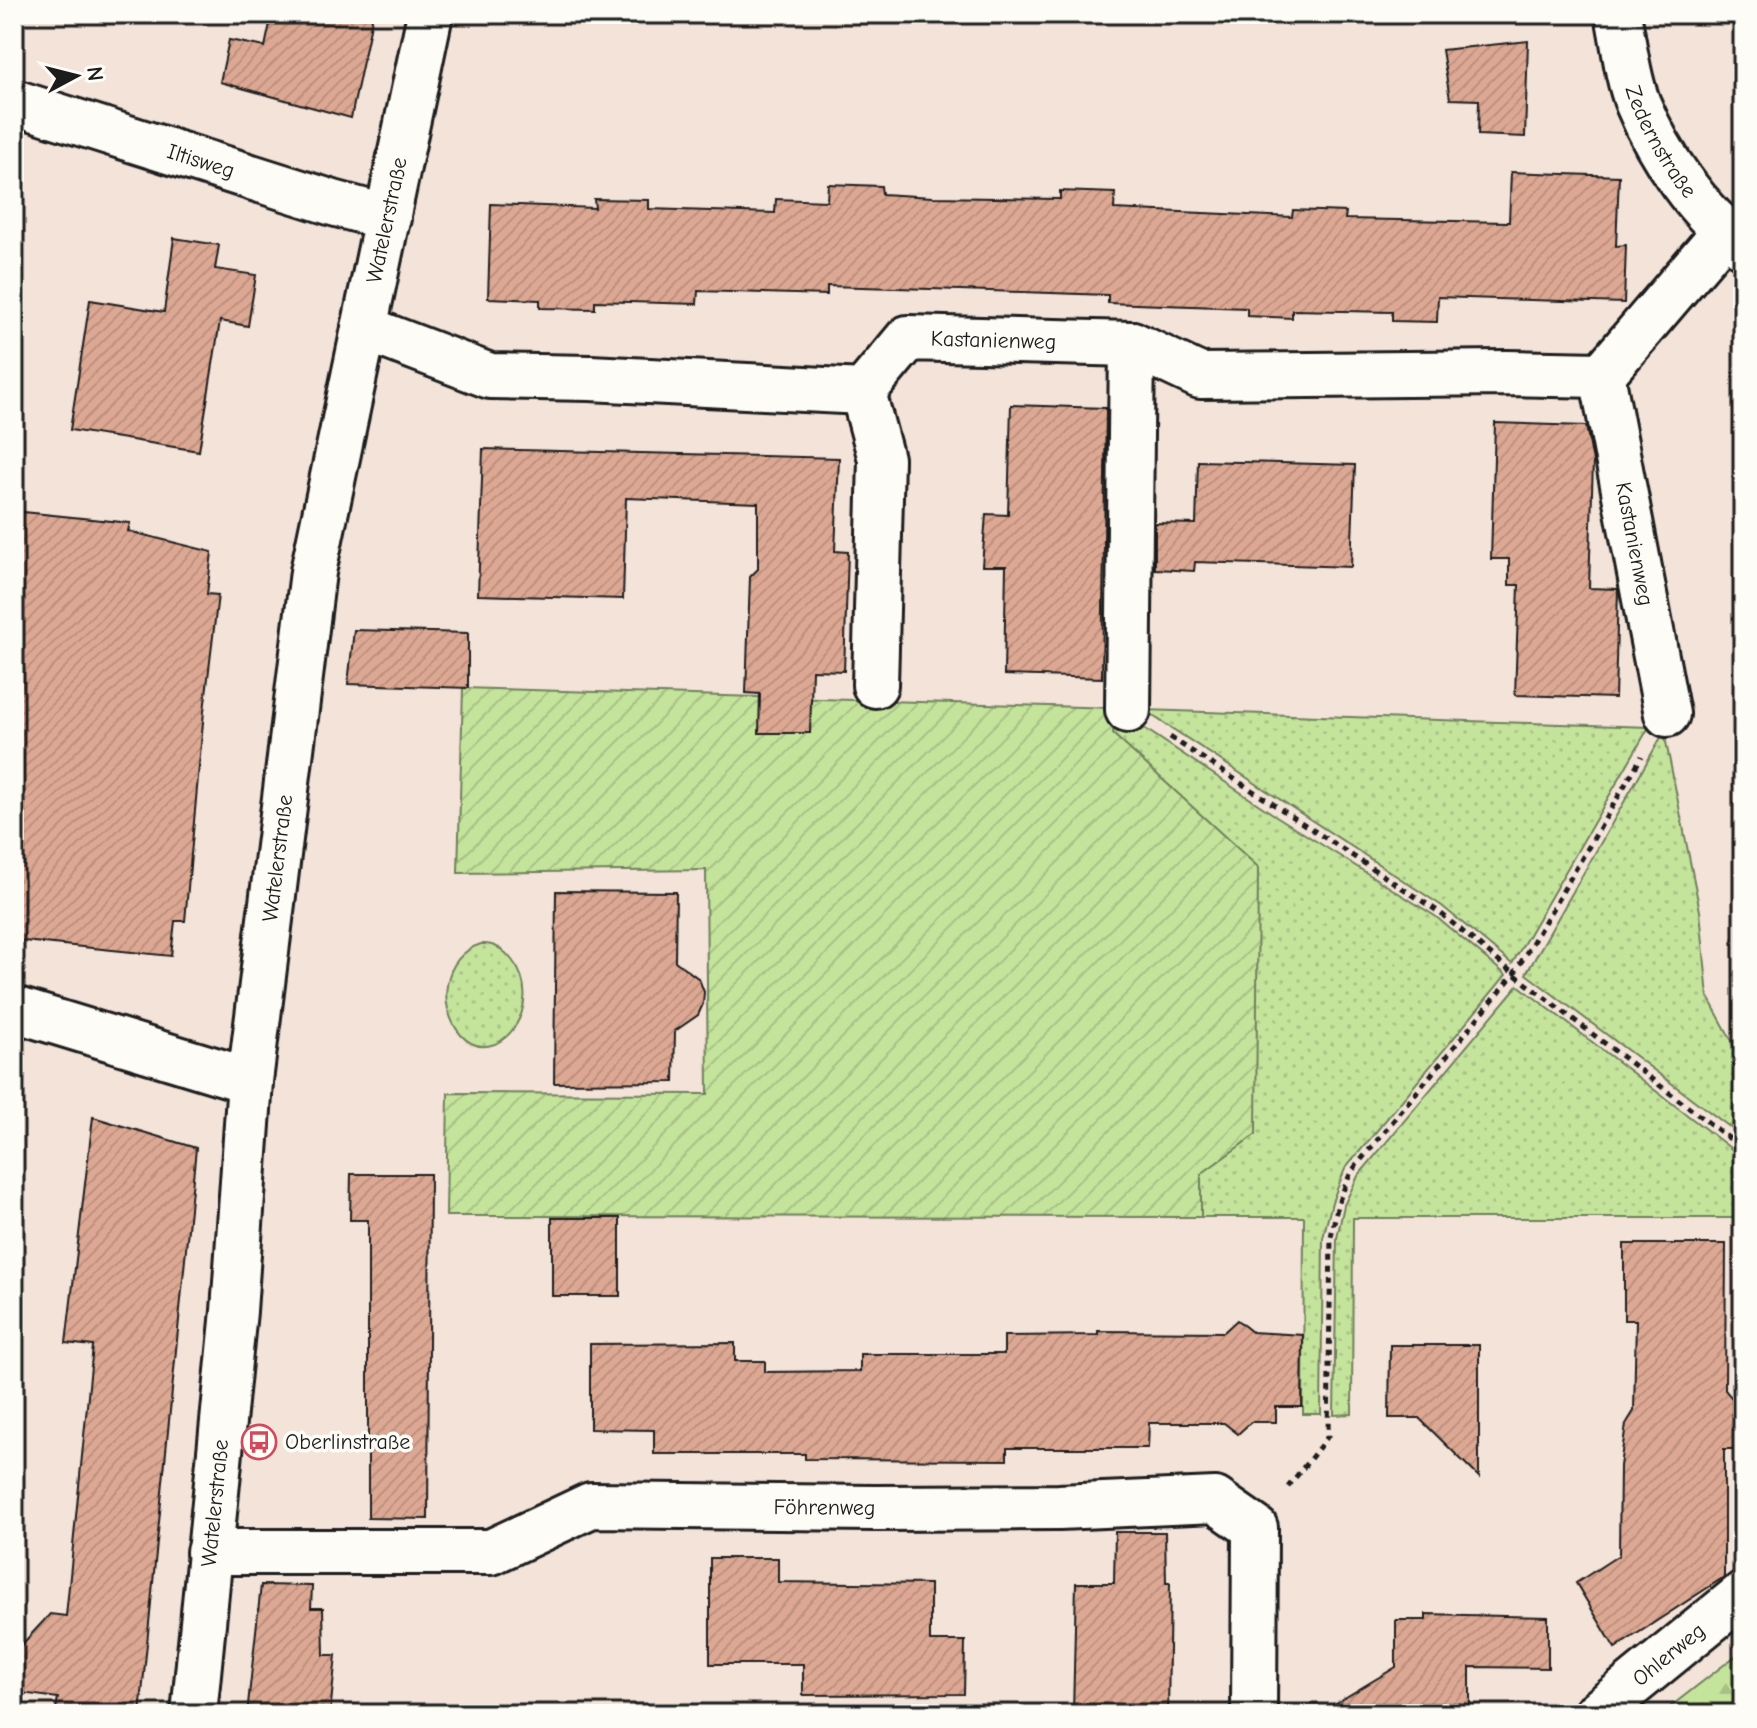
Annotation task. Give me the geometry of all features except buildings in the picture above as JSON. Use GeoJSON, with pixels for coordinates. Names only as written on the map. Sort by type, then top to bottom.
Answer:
{"type":"FeatureCollection","features":[{"type":"Feature","properties":{"kind":"street","name":"Watelerstraße"},"geometry":{"type":"LineString","coordinates":[[194,1714],[234,1311],[250,1081],[313,572],[430,14]]}},
{"type":"Feature","properties":{"kind":"street","name":"Zedernstraße"},"geometry":{"type":"LineString","coordinates":[[1618,14],[1638,103],[1677,177],[1734,239]]}},
{"type":"Feature","properties":{"kind":"street","name":"Iltisweg"},"geometry":{"type":"LineString","coordinates":[[14,102],[388,218]]}},
{"type":"Feature","properties":{"kind":"street"},"geometry":{"type":"LineString","coordinates":[[1602,375],[1734,239]]}},
{"type":"Feature","properties":{"kind":"street"},"geometry":{"type":"LineString","coordinates":[[364,328],[490,376],[863,392],[881,459],[875,685]]}},
{"type":"Feature","properties":{"kind":"street","name":"Kastanienweg"},"geometry":{"type":"LineString","coordinates":[[863,392],[908,338],[1132,344],[1200,376],[1602,375],[1667,714]]}},
{"type":"Feature","properties":{"kind":"street"},"geometry":{"type":"LineString","coordinates":[[1128,710],[1132,344]]}},
{"type":"Feature","properties":{"kind":"street"},"geometry":{"type":"LineString","coordinates":[[14,1009],[250,1081]]}},
{"type":"Feature","properties":{"kind":"street","name":"Föhrenweg"},"geometry":{"type":"LineString","coordinates":[[209,1552],[491,1552],[591,1505],[1059,1507],[1215,1500],[1255,1528]]}},
{"type":"Feature","properties":{"kind":"street"},"geometry":{"type":"LineString","coordinates":[[1254,1714],[1255,1528]]}},
{"type":"Feature","properties":{"kind":"street","name":"Ohlerweg"},"geometry":{"type":"LineString","coordinates":[[1596,1714],[1743,1594]]}},
{"type":"Feature","properties":{"kind":"path"},"geometry":{"type":"LineString","coordinates":[[1128,710],[1439,912],[1514,974],[1743,1149]]}},
{"type":"Feature","properties":{"kind":"path"},"geometry":{"type":"LineString","coordinates":[[1255,1528],[1328,1436],[1331,1237],[1338,1203],[1351,1172],[1514,974],[1667,714]]}},
{"type":"Feature","properties":{"kind":"green space"},"geometry":{"type":"Polygon","coordinates":[[[463,688],[1114,708],[1113,734],[1258,867],[1256,1134],[1201,1174],[1201,1217],[446,1216],[448,1093],[708,1094],[706,870],[458,873],[463,688]]]}},
{"type":"Feature","properties":{"kind":"green space"},"geometry":{"type":"Polygon","coordinates":[[[1114,708],[1273,814],[1435,916],[1506,975],[1345,1169],[1323,1238],[1321,1414],[1303,1414],[1304,1217],[1201,1217],[1201,1174],[1113,734],[1114,708]]]}},
{"type":"Feature","properties":{"kind":"green space"},"geometry":{"type":"Polygon","coordinates":[[[1144,710],[1649,727],[1512,964],[1442,906],[1144,710]]]}},
{"type":"Feature","properties":{"kind":"green space"},"geometry":{"type":"Polygon","coordinates":[[[1664,732],[1700,911],[1708,997],[1743,1061],[1743,1137],[1526,974],[1664,732]]]}},
{"type":"Feature","properties":{"kind":"green space"},"geometry":{"type":"Polygon","coordinates":[[[481,944],[499,948],[512,960],[522,978],[524,996],[521,1014],[513,1029],[502,1040],[489,1046],[474,1045],[461,1035],[453,1023],[446,997],[451,970],[458,959],[481,944]]]}},
{"type":"Feature","properties":{"kind":"green space"},"geometry":{"type":"Polygon","coordinates":[[[1518,985],[1738,1154],[1743,1174],[1743,1218],[1353,1218],[1352,1414],[1334,1415],[1337,1238],[1344,1205],[1358,1176],[1518,985]]]}},
{"type":"Feature","properties":{"kind":"green space"},"geometry":{"type":"Polygon","coordinates":[[[1743,1650],[1743,1714],[1661,1714],[1743,1650]]]}},
{"type":"Feature","properties":{"kind":"place","name":"Oberlinstraße"},"geometry":{"type":"Point","coordinates":[259,1442]}}]}
